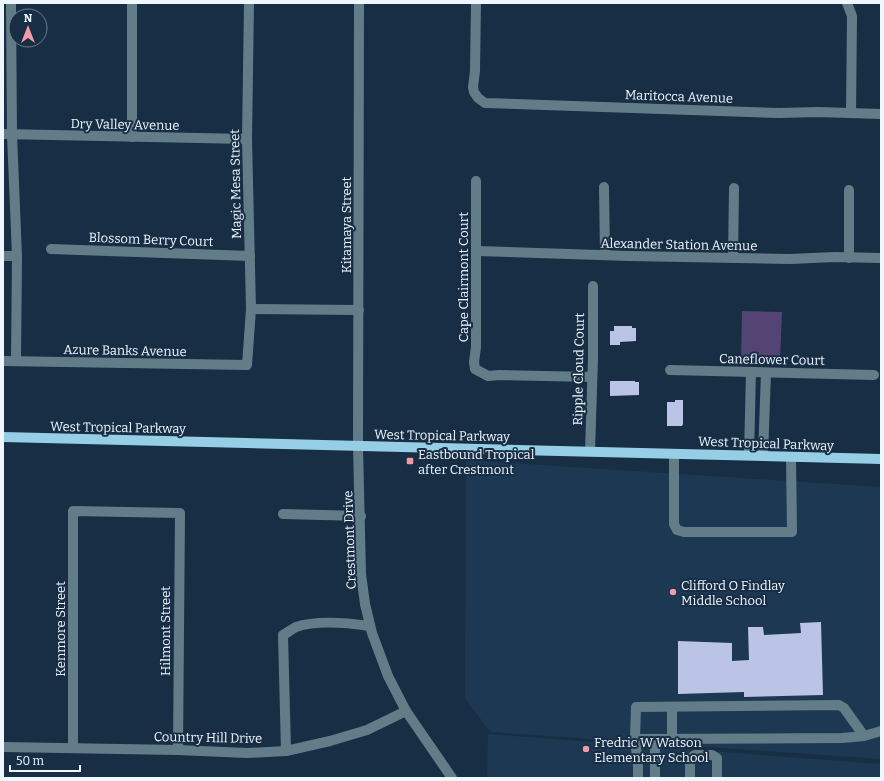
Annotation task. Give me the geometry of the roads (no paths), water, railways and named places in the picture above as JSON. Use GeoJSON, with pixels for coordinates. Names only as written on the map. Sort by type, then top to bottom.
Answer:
{"type":"FeatureCollection","features":[{"type":"Feature","properties":{"kind":"main road","name":"West Tropical Parkway"},"geometry":{"type":"LineString","coordinates":[[3,437],[881,459]]}},
{"type":"Feature","properties":{"kind":"street"},"geometry":{"type":"LineString","coordinates":[[11,3],[8,134],[17,256],[16,361]]}},
{"type":"Feature","properties":{"kind":"street"},"geometry":{"type":"LineString","coordinates":[[132,3],[132,138]]}},
{"type":"Feature","properties":{"kind":"street","name":"Magic Mesa Street"},"geometry":{"type":"LineString","coordinates":[[247,365],[251,309],[247,139],[249,3]]}},
{"type":"Feature","properties":{"kind":"street","name":"Kitamaya Street"},"geometry":{"type":"LineString","coordinates":[[358,446],[359,3]]}},
{"type":"Feature","properties":{"kind":"street","name":"Maritocca Avenue"},"geometry":{"type":"LineString","coordinates":[[476,3],[475,71],[473,86],[474,92],[478,98],[485,103],[779,113],[818,112],[881,114]]}},
{"type":"Feature","properties":{"kind":"street"},"geometry":{"type":"LineString","coordinates":[[847,3],[852,16],[851,113]]}},
{"type":"Feature","properties":{"kind":"street","name":"Dry Valley Avenue"},"geometry":{"type":"LineString","coordinates":[[8,134],[132,138],[247,139]]}},
{"type":"Feature","properties":{"kind":"street","name":"Cape Clairmont Court"},"geometry":{"type":"LineString","coordinates":[[476,181],[475,369],[488,376],[499,375],[592,378]]}},
{"type":"Feature","properties":{"kind":"street"},"geometry":{"type":"LineString","coordinates":[[604,187],[605,255]]}},
{"type":"Feature","properties":{"kind":"street"},"geometry":{"type":"LineString","coordinates":[[733,258],[734,188]]}},
{"type":"Feature","properties":{"kind":"street"},"geometry":{"type":"LineString","coordinates":[[849,190],[849,258]]}},
{"type":"Feature","properties":{"kind":"street","name":"Blossom Berry Court"},"geometry":{"type":"LineString","coordinates":[[51,249],[250,256]]}},
{"type":"Feature","properties":{"kind":"street","name":"Alexander Station Avenue"},"geometry":{"type":"LineString","coordinates":[[476,251],[790,259],[881,258]]}},
{"type":"Feature","properties":{"kind":"street"},"geometry":{"type":"LineString","coordinates":[[3,256],[17,256]]}},
{"type":"Feature","properties":{"kind":"street","name":"Ripple Cloud Court"},"geometry":{"type":"LineString","coordinates":[[590,451],[593,286]]}},
{"type":"Feature","properties":{"kind":"street"},"geometry":{"type":"LineString","coordinates":[[251,309],[359,310]]}},
{"type":"Feature","properties":{"kind":"street","name":"Azure Banks Avenue"},"geometry":{"type":"LineString","coordinates":[[3,361],[247,365]]}},
{"type":"Feature","properties":{"kind":"street","name":"Caneflower Court"},"geometry":{"type":"LineString","coordinates":[[670,370],[874,374]]}},
{"type":"Feature","properties":{"kind":"street"},"geometry":{"type":"LineString","coordinates":[[749,455],[751,372]]}},
{"type":"Feature","properties":{"kind":"street"},"geometry":{"type":"LineString","coordinates":[[762,456],[766,373]]}},
{"type":"Feature","properties":{"kind":"street","name":"Crestmont Drive"},"geometry":{"type":"LineString","coordinates":[[358,446],[361,516],[361,574],[370,626],[388,676],[406,710],[452,778]]}},
{"type":"Feature","properties":{"kind":"street"},"geometry":{"type":"LineString","coordinates":[[674,454],[674,524],[677,530],[684,532],[792,532],[791,457]]}},
{"type":"Feature","properties":{"kind":"street","name":"Kenmore Street"},"geometry":{"type":"LineString","coordinates":[[73,747],[73,510],[180,512]]}},
{"type":"Feature","properties":{"kind":"street","name":"Hilmont Street"},"geometry":{"type":"LineString","coordinates":[[178,750],[180,512]]}},
{"type":"Feature","properties":{"kind":"street"},"geometry":{"type":"LineString","coordinates":[[284,514],[361,516]]}},
{"type":"Feature","properties":{"kind":"street"},"geometry":{"type":"LineString","coordinates":[[286,751],[283,635],[296,628],[311,625],[349,624],[370,626]]}},
{"type":"Feature","properties":{"kind":"street"},"geometry":{"type":"LineString","coordinates":[[638,778],[635,739],[636,707],[838,705],[844,708],[864,736]]}},
{"type":"Feature","properties":{"kind":"street"},"geometry":{"type":"LineString","coordinates":[[672,706],[672,739]]}},
{"type":"Feature","properties":{"kind":"street","name":"Country Hill Drive"},"geometry":{"type":"LineString","coordinates":[[3,746],[248,753],[286,751],[330,741],[368,730],[406,710]]}},
{"type":"Feature","properties":{"kind":"street"},"geometry":{"type":"LineString","coordinates":[[635,739],[864,736],[881,731]]}},
{"type":"Feature","properties":{"kind":"street"},"geometry":{"type":"LineString","coordinates":[[655,739],[656,778]]}},
{"type":"Feature","properties":{"kind":"street"},"geometry":{"type":"LineString","coordinates":[[690,778],[690,759],[695,755],[712,754],[716,758],[717,778]]}},
{"type":"Feature","properties":{"kind":"place","name":"Eastbound Tropical after Crestmont"},"geometry":{"type":"Point","coordinates":[410,461]}},
{"type":"Feature","properties":{"kind":"place","name":"Clifford O Findlay Middle School"},"geometry":{"type":"Point","coordinates":[673,592]}},
{"type":"Feature","properties":{"kind":"place","name":"Fredric W Watson Elementary School"},"geometry":{"type":"Point","coordinates":[586,749]}}]}
